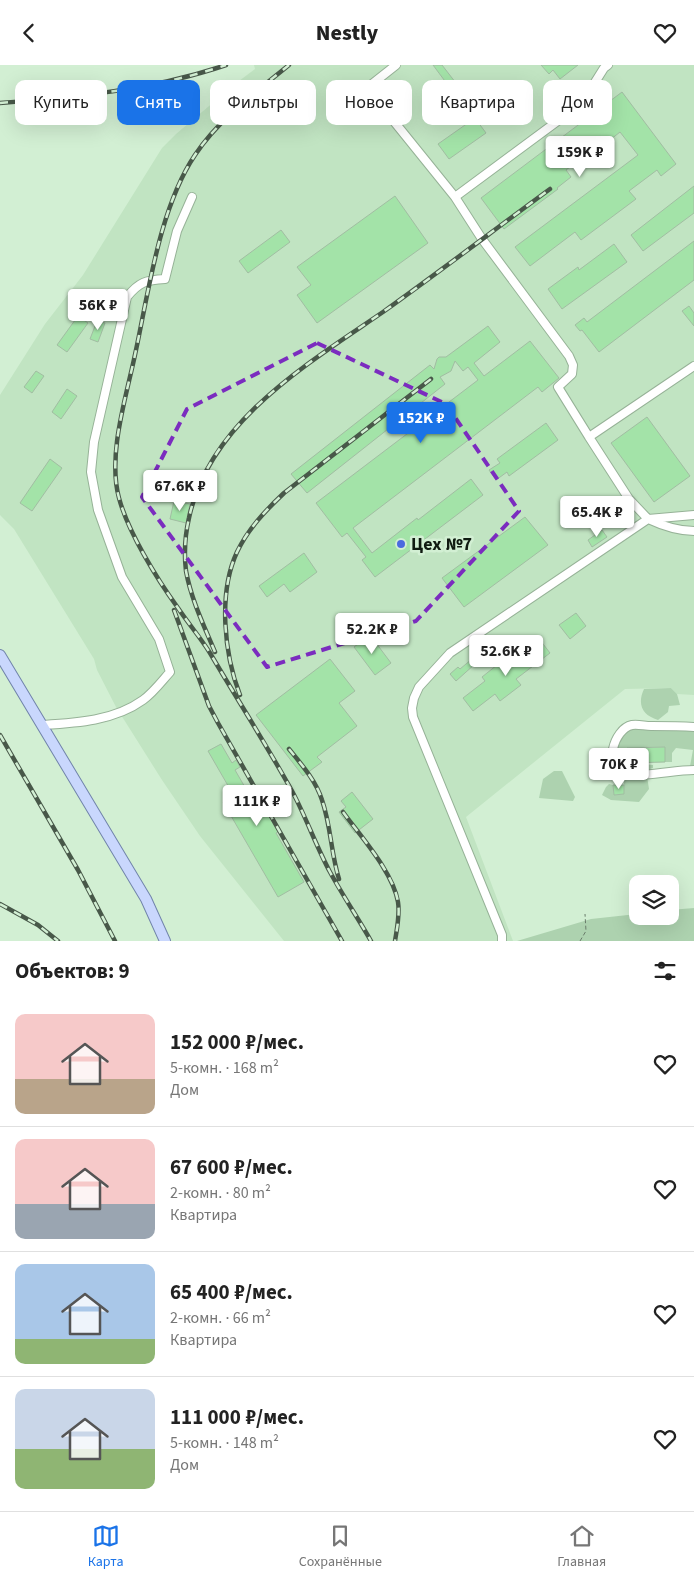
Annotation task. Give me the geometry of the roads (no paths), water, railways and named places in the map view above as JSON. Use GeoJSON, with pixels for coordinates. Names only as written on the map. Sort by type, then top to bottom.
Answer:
{"type":"FeatureCollection","features":[{"type":"Feature","properties":{"kind":"main road"},"geometry":{"type":"LineString","coordinates":[[0,655],[146,899],[165,941]]}},
{"type":"Feature","properties":{"kind":"street"},"geometry":{"type":"LineString","coordinates":[[396,65],[367,88],[455,197],[482,239],[571,361],[574,370],[558,387],[589,437],[629,499],[648,519],[666,527],[682,531],[694,531]]}},
{"type":"Feature","properties":{"kind":"street"},"geometry":{"type":"LineString","coordinates":[[455,197],[582,103],[604,68],[608,65]]}},
{"type":"Feature","properties":{"kind":"street"},"geometry":{"type":"LineString","coordinates":[[42,725],[95,720],[120,712],[143,700],[170,672],[159,639],[122,577],[98,510],[91,472],[94,442],[127,297],[135,286],[151,280],[164,279],[177,231],[192,197]]}},
{"type":"Feature","properties":{"kind":"street"},"geometry":{"type":"LineString","coordinates":[[589,437],[694,366]]}},
{"type":"Feature","properties":{"kind":"street"},"geometry":{"type":"LineString","coordinates":[[502,941],[502,935],[413,717],[414,698],[419,687],[450,653],[648,519],[694,515]]}},
{"type":"Feature","properties":{"kind":"street"},"geometry":{"type":"LineString","coordinates":[[694,727],[630,725],[621,731],[612,749],[612,760],[616,769],[622,773],[640,774],[694,770]]}},
{"type":"Feature","properties":{"kind":"railway"},"geometry":{"type":"LineString","coordinates":[[0,103],[114,91],[170,81],[226,65]]}},
{"type":"Feature","properties":{"kind":"railway"},"geometry":{"type":"LineString","coordinates":[[289,65],[215,130],[195,155],[173,199],[157,249],[120,424],[115,463],[116,481],[123,511],[144,555],[210,653],[272,756],[292,791],[330,872],[371,941]]}},
{"type":"Feature","properties":{"kind":"railway"},"geometry":{"type":"LineString","coordinates":[[215,652],[191,592],[186,571],[185,551],[189,518],[200,484],[217,453],[239,424],[293,375],[404,297],[550,189]]}},
{"type":"Feature","properties":{"kind":"railway"},"geometry":{"type":"LineString","coordinates":[[240,695],[234,679],[227,643],[225,604],[231,568],[241,544],[258,521],[284,493],[431,379]]}},
{"type":"Feature","properties":{"kind":"railway"},"geometry":{"type":"LineString","coordinates":[[174,610],[209,706],[342,941]]}},
{"type":"Feature","properties":{"kind":"railway"},"geometry":{"type":"LineString","coordinates":[[0,735],[78,870],[115,941]]}},
{"type":"Feature","properties":{"kind":"railway"},"geometry":{"type":"LineString","coordinates":[[289,749],[308,773],[319,793],[325,810],[339,879]]}},
{"type":"Feature","properties":{"kind":"railway"},"geometry":{"type":"LineString","coordinates":[[343,812],[383,867],[395,891],[399,912],[395,941]]}},
{"type":"Feature","properties":{"kind":"railway"},"geometry":{"type":"LineString","coordinates":[[0,904],[38,925],[58,941]]}},
{"type":"Feature","properties":{"kind":"place","name":"Цех №7"},"geometry":{"type":"Point","coordinates":[401,544]}}]}
